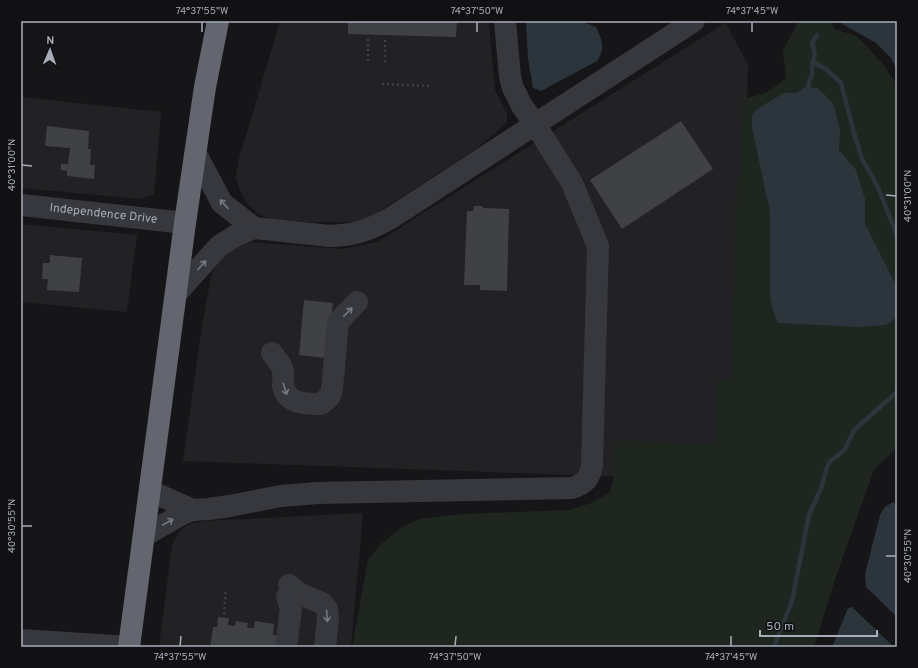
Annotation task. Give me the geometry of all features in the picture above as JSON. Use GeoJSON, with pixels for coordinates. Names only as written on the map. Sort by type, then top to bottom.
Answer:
{"type":"FeatureCollection","features":[{"type":"Feature","properties":{"kind":"highway"},"geometry":{"type":"LineString","coordinates":[[130,647],[185,223],[207,80],[218,21]]}},
{"type":"Feature","properties":{"kind":"street"},"geometry":{"type":"LineString","coordinates":[[144,536],[182,514],[193,510],[208,510],[281,496],[298,494],[572,488],[581,485],[587,480],[592,465],[598,246],[572,183],[522,106],[513,88],[510,77],[505,21]]}},
{"type":"Feature","properties":{"kind":"street"},"geometry":{"type":"LineString","coordinates":[[176,294],[219,246],[235,236],[254,228],[330,236],[357,233],[371,229],[392,218],[694,21]]}},
{"type":"Feature","properties":{"kind":"street"},"geometry":{"type":"LineString","coordinates":[[196,154],[222,203],[254,228]]}},
{"type":"Feature","properties":{"kind":"street","name":"Independence Drive"},"geometry":{"type":"LineString","coordinates":[[21,205],[185,223]]}},
{"type":"Feature","properties":{"kind":"street"},"geometry":{"type":"LineString","coordinates":[[272,353],[284,371],[283,384],[286,395],[291,400],[299,403],[321,404],[330,396],[332,389],[338,322],[357,302]]}},
{"type":"Feature","properties":{"kind":"street"},"geometry":{"type":"LineString","coordinates":[[150,491],[193,510]]}},
{"type":"Feature","properties":{"kind":"street"},"geometry":{"type":"LineString","coordinates":[[286,647],[291,608],[288,591],[322,603],[326,609],[328,617],[325,647]]}},
{"type":"Feature","properties":{"kind":"street"},"geometry":{"type":"LineString","coordinates":[[21,640],[130,647]]}},
{"type":"Feature","properties":{"kind":"path"},"geometry":{"type":"LineString","coordinates":[[368,36],[368,61]]}},
{"type":"Feature","properties":{"kind":"path"},"geometry":{"type":"LineString","coordinates":[[385,37],[385,62]]}},
{"type":"Feature","properties":{"kind":"path"},"geometry":{"type":"LineString","coordinates":[[382,84],[429,86]]}},
{"type":"Feature","properties":{"kind":"path"},"geometry":{"type":"LineString","coordinates":[[224,614],[226,589]]}},
{"type":"Feature","properties":{"kind":"shaded area"},"geometry":{"type":"Polygon","coordinates":[[[280,21],[489,21],[495,90],[507,113],[507,123],[476,149],[369,218],[354,222],[309,222],[270,219],[258,214],[247,203],[240,191],[236,177],[238,162],[280,21]]]}},
{"type":"Feature","properties":{"kind":"shaded area"},"geometry":{"type":"Polygon","coordinates":[[[526,21],[580,21],[596,27],[602,44],[600,56],[597,61],[541,91],[533,88],[528,59],[526,21]]]}},
{"type":"Feature","properties":{"kind":"shaded area"},"geometry":{"type":"Polygon","coordinates":[[[799,21],[831,21],[834,29],[857,36],[883,64],[897,85],[897,448],[874,470],[836,576],[814,647],[352,647],[368,560],[379,546],[400,528],[419,519],[463,514],[569,510],[591,503],[609,493],[615,473],[613,442],[712,443],[716,435],[715,382],[727,380],[733,372],[734,222],[738,186],[743,99],[766,93],[786,78],[783,50],[799,21]]]}},
{"type":"Feature","properties":{"kind":"shaded area"},"geometry":{"type":"Polygon","coordinates":[[[837,21],[897,21],[897,70],[891,58],[876,43],[837,21]]]}},
{"type":"Feature","properties":{"kind":"shaded area"},"geometry":{"type":"Polygon","coordinates":[[[725,23],[748,64],[736,481],[183,461],[201,332],[211,277],[216,265],[223,255],[240,244],[252,242],[343,249],[377,242],[725,23]]]}},
{"type":"Feature","properties":{"kind":"shaded area"},"geometry":{"type":"Polygon","coordinates":[[[805,87],[818,88],[833,103],[840,130],[839,150],[856,170],[865,199],[865,224],[897,287],[897,317],[886,325],[859,327],[778,323],[773,311],[770,295],[770,212],[752,128],[752,116],[757,109],[784,93],[796,93],[805,87]]]}},
{"type":"Feature","properties":{"kind":"shaded area"},"geometry":{"type":"Polygon","coordinates":[[[21,97],[161,112],[154,194],[140,199],[21,188],[21,97]]]}},
{"type":"Feature","properties":{"kind":"shaded area"},"geometry":{"type":"Polygon","coordinates":[[[21,224],[137,235],[127,312],[21,302],[21,224]]]}},
{"type":"Feature","properties":{"kind":"shaded area"},"geometry":{"type":"Polygon","coordinates":[[[893,502],[897,506],[897,617],[866,587],[865,574],[880,515],[885,507],[893,502]]]}},
{"type":"Feature","properties":{"kind":"shaded area"},"geometry":{"type":"Polygon","coordinates":[[[363,513],[351,647],[159,647],[172,545],[179,532],[187,525],[204,521],[363,513]]]}},
{"type":"Feature","properties":{"kind":"shaded area"},"geometry":{"type":"Polygon","coordinates":[[[852,607],[894,647],[832,647],[848,608],[852,607]]]}},
{"type":"Feature","properties":{"kind":"building"},"geometry":{"type":"Polygon","coordinates":[[[348,21],[457,21],[456,37],[348,34],[348,21]]]}},
{"type":"Feature","properties":{"kind":"building"},"geometry":{"type":"Polygon","coordinates":[[[681,121],[713,169],[622,229],[590,180],[681,121]]]}},
{"type":"Feature","properties":{"kind":"building"},"geometry":{"type":"Polygon","coordinates":[[[47,126],[89,131],[88,149],[91,149],[90,165],[95,165],[94,179],[67,176],[67,171],[61,170],[61,164],[68,164],[70,148],[45,146],[47,126]]]}},
{"type":"Feature","properties":{"kind":"building"},"geometry":{"type":"Polygon","coordinates":[[[474,206],[483,206],[483,208],[509,209],[507,291],[480,290],[480,285],[464,285],[467,211],[473,211],[474,206]]]}},
{"type":"Feature","properties":{"kind":"building"},"geometry":{"type":"Polygon","coordinates":[[[50,255],[82,258],[79,292],[47,290],[48,279],[42,279],[43,263],[50,263],[50,255]]]}},
{"type":"Feature","properties":{"kind":"building"},"geometry":{"type":"Polygon","coordinates":[[[304,300],[333,303],[326,358],[299,355],[304,300]]]}},
{"type":"Feature","properties":{"kind":"building"},"geometry":{"type":"Polygon","coordinates":[[[218,617],[229,618],[228,625],[235,626],[236,621],[248,623],[247,628],[254,628],[255,621],[274,624],[273,635],[298,637],[296,647],[210,647],[213,627],[217,627],[218,617]]]}},
{"type":"Feature","properties":{"kind":"waterway"},"geometry":{"type":"LineString","coordinates":[[808,89],[809,81],[812,75],[812,65],[815,53],[812,43],[817,35]]}},
{"type":"Feature","properties":{"kind":"waterway"},"geometry":{"type":"LineString","coordinates":[[813,62],[826,69],[841,83],[862,159],[877,185],[897,235]]}},
{"type":"Feature","properties":{"kind":"waterway"},"geometry":{"type":"LineString","coordinates":[[774,647],[792,601],[809,515],[822,486],[830,461],[845,449],[854,430],[897,392]]}}]}
